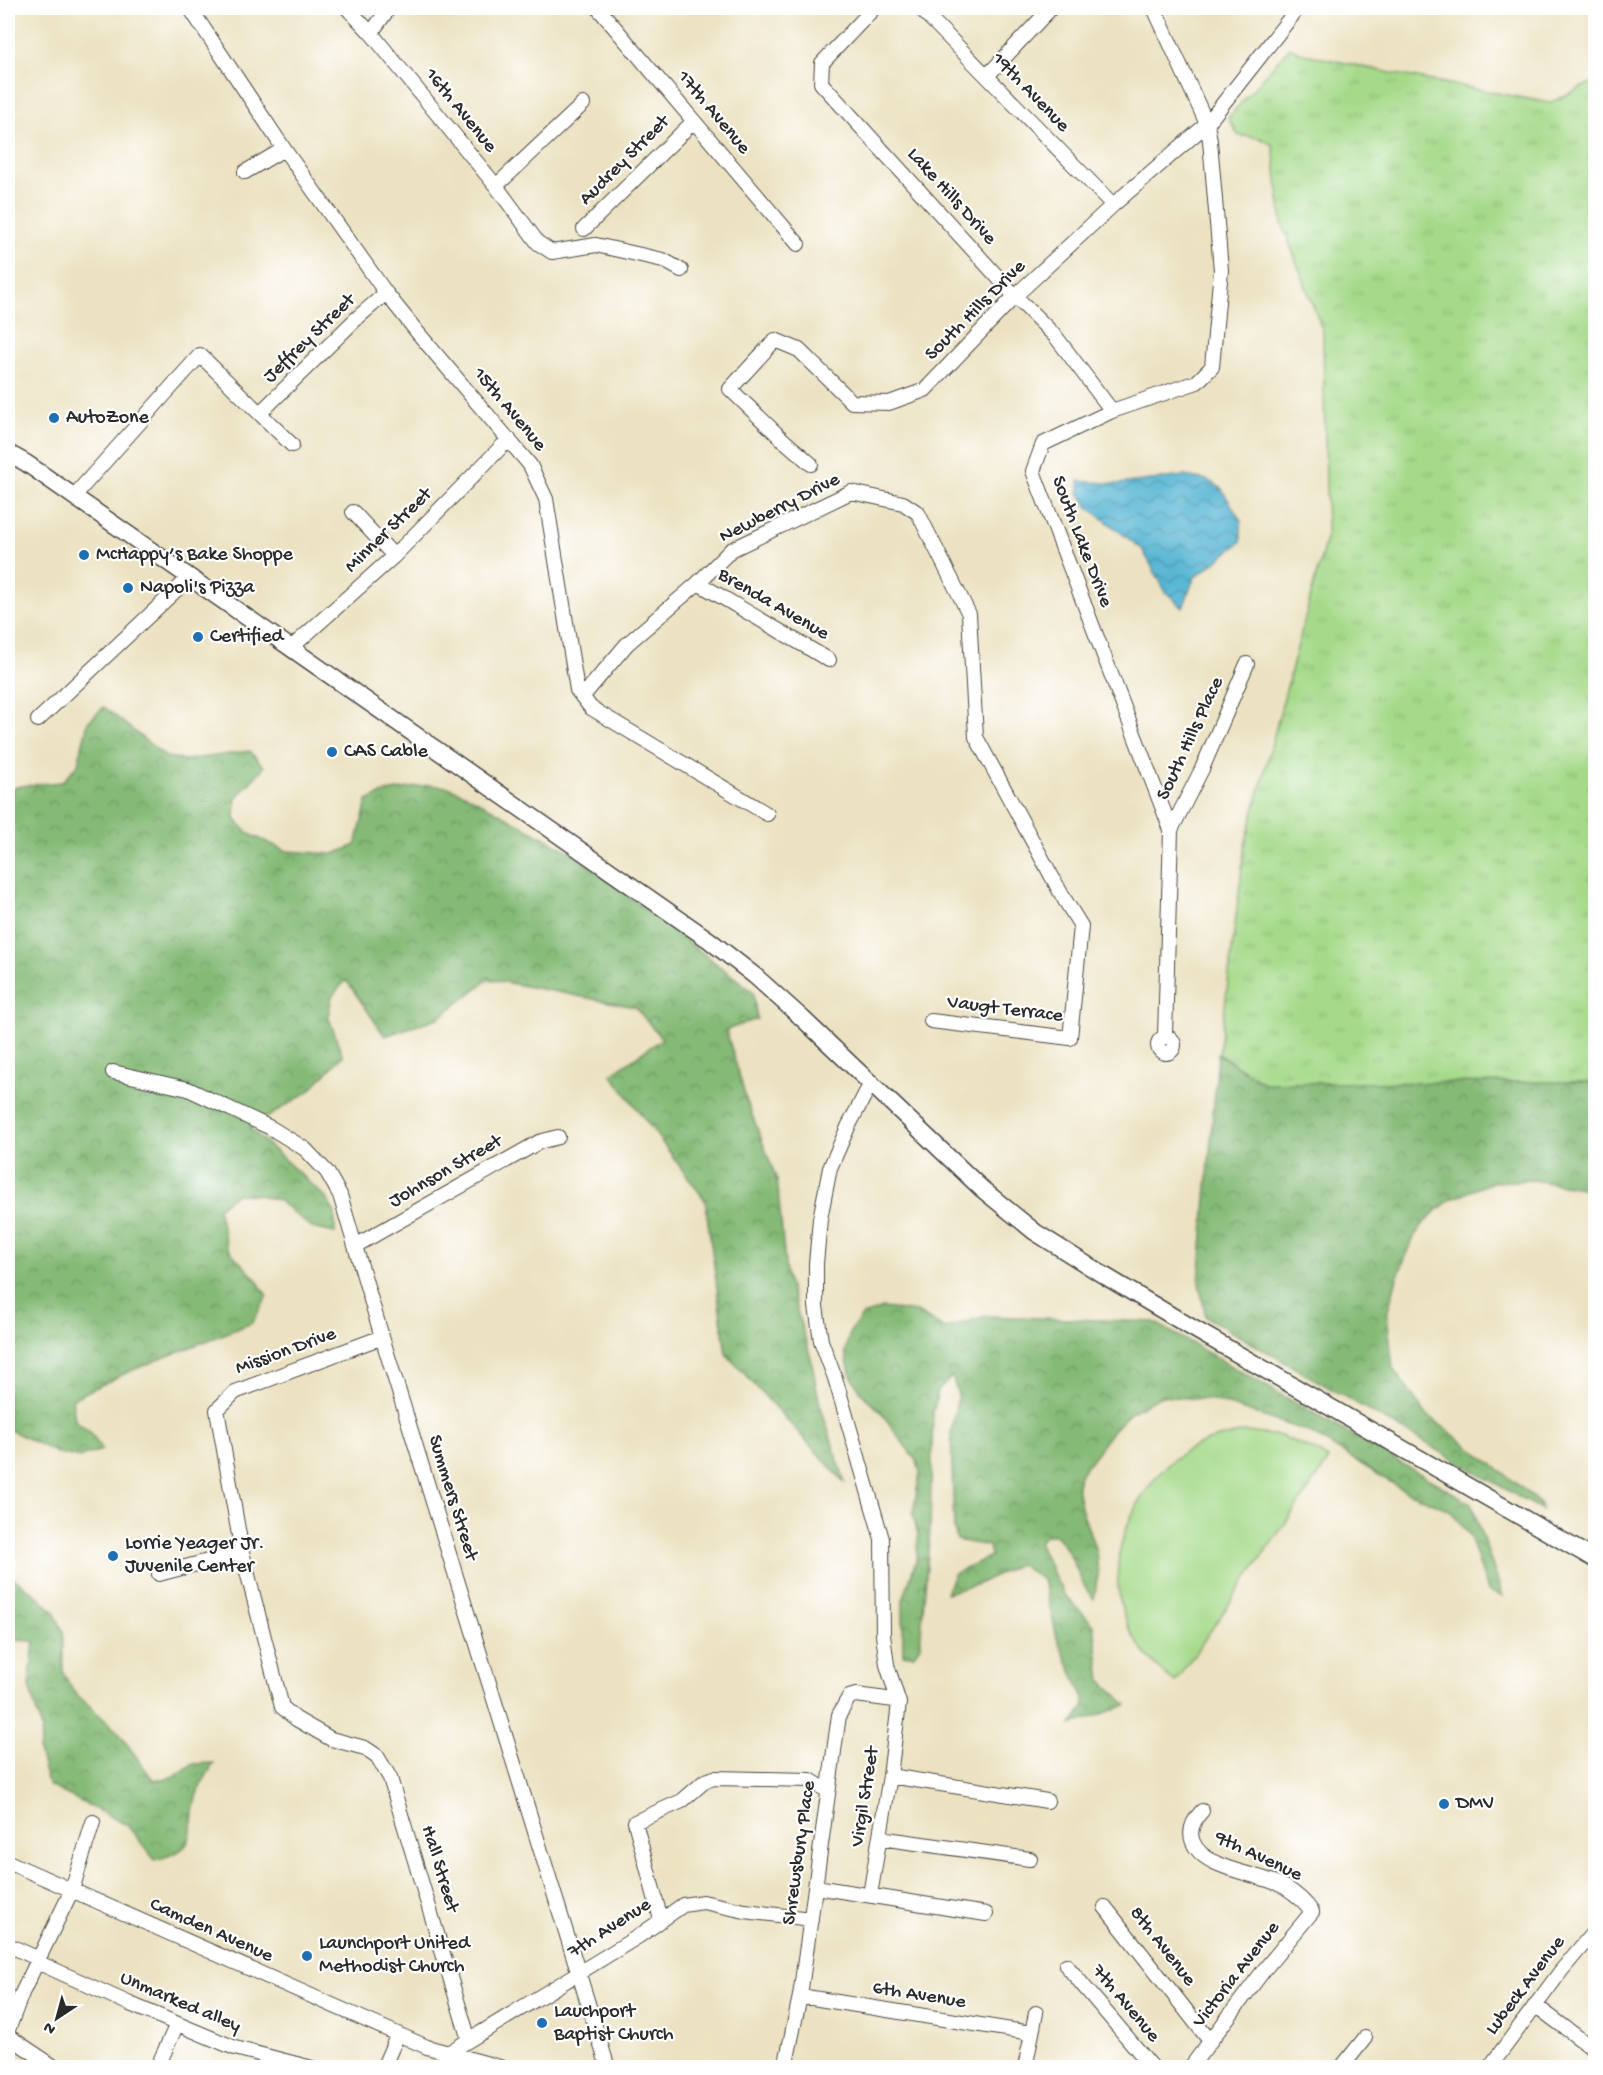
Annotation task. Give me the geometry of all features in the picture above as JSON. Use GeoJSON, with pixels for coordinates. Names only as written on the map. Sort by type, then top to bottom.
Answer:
{"type":"FeatureCollection","features":[{"type":"Feature","properties":{"kind":"main road"},"geometry":{"type":"LineString","coordinates":[[8,453],[26,463],[292,647],[709,940],[755,976],[982,1189],[1035,1232],[1189,1326],[1596,1558]]}},
{"type":"Feature","properties":{"kind":"main road"},"geometry":{"type":"LineString","coordinates":[[1576,1548],[1596,1569]]}},
{"type":"Feature","properties":{"kind":"street","name":"15th Avenue"},"geometry":{"type":"LineString","coordinates":[[190,8],[284,149],[386,293],[530,465],[546,499],[577,690],[582,697]]}},
{"type":"Feature","properties":{"kind":"street","name":"16th Avenue"},"geometry":{"type":"LineString","coordinates":[[347,8],[371,33],[496,186],[538,243],[552,252],[596,245],[663,260],[681,270]]}},
{"type":"Feature","properties":{"kind":"street"},"geometry":{"type":"LineString","coordinates":[[371,33],[389,8]]}},
{"type":"Feature","properties":{"kind":"street","name":"17th Avenue"},"geometry":{"type":"LineString","coordinates":[[598,8],[798,244]]}},
{"type":"Feature","properties":{"kind":"street","name":"Lake Hills Drive"},"geometry":{"type":"LineString","coordinates":[[874,8],[822,63],[821,82],[1015,296],[1056,337],[1112,411]]}},
{"type":"Feature","properties":{"kind":"street","name":"19th Avenue"},"geometry":{"type":"LineString","coordinates":[[920,8],[1113,205]]}},
{"type":"Feature","properties":{"kind":"street"},"geometry":{"type":"LineString","coordinates":[[987,76],[1051,8]]}},
{"type":"Feature","properties":{"kind":"street","name":"South Lake Drive"},"geometry":{"type":"LineString","coordinates":[[1154,8],[1207,124],[1221,270],[1212,367],[1197,381],[1112,411],[1043,444],[1033,471],[1171,830],[1165,1036]]}},
{"type":"Feature","properties":{"kind":"street","name":"South Hills Drive"},"geometry":{"type":"LineString","coordinates":[[811,464],[730,389],[775,340],[799,350],[852,402],[889,403],[925,390],[1015,296],[1113,205],[1207,124],[1298,8]]}},
{"type":"Feature","properties":{"kind":"street"},"geometry":{"type":"LineString","coordinates":[[496,186],[584,104]]}},
{"type":"Feature","properties":{"kind":"street","name":"Audrey Street"},"geometry":{"type":"LineString","coordinates":[[584,229],[694,121]]}},
{"type":"Feature","properties":{"kind":"street"},"geometry":{"type":"LineString","coordinates":[[245,172],[284,149]]}},
{"type":"Feature","properties":{"kind":"street","name":"Jeffrey Street"},"geometry":{"type":"LineString","coordinates":[[260,413],[356,319],[386,293]]}},
{"type":"Feature","properties":{"kind":"street"},"geometry":{"type":"LineString","coordinates":[[74,496],[200,356],[292,445]]}},
{"type":"Feature","properties":{"kind":"street","name":"Minner Street"},"geometry":{"type":"LineString","coordinates":[[292,647],[394,556],[509,440]]}},
{"type":"Feature","properties":{"kind":"street","name":"Newberry Drive"},"geometry":{"type":"LineString","coordinates":[[582,697],[627,644],[698,583],[731,550],[851,492],[903,503],[918,513],[969,614],[976,737],[1081,926]]}},
{"type":"Feature","properties":{"kind":"street"},"geometry":{"type":"LineString","coordinates":[[353,512],[394,556]]}},
{"type":"Feature","properties":{"kind":"street"},"geometry":{"type":"LineString","coordinates":[[38,720],[190,577]]}},
{"type":"Feature","properties":{"kind":"street","name":"Brenda Avenue"},"geometry":{"type":"LineString","coordinates":[[698,583],[829,660]]}},
{"type":"Feature","properties":{"kind":"street","name":"South Hills Place"},"geometry":{"type":"LineString","coordinates":[[1171,830],[1202,769],[1247,664]]}},
{"type":"Feature","properties":{"kind":"street"},"geometry":{"type":"LineString","coordinates":[[582,697],[591,708],[767,814]]}},
{"type":"Feature","properties":{"kind":"street","name":"Vaugt Terrace"},"geometry":{"type":"LineString","coordinates":[[931,1021],[1070,1038],[1081,926]]}},
{"type":"Feature","properties":{"kind":"street","name":"Summers Street"},"geometry":{"type":"LineString","coordinates":[[113,1072],[188,1089],[271,1128],[305,1149],[327,1172],[340,1195],[381,1337],[608,2067]]}},
{"type":"Feature","properties":{"kind":"street"},"geometry":{"type":"LineString","coordinates":[[871,1083],[830,1168],[820,1219],[816,1264],[816,1306],[821,1341],[846,1410],[882,1539],[883,1635],[887,1665],[899,1703]]}},
{"type":"Feature","properties":{"kind":"street","name":"Johnson Street"},"geometry":{"type":"LineString","coordinates":[[355,1246],[539,1142],[558,1137]]}},
{"type":"Feature","properties":{"kind":"street","name":"Mission Drive"},"geometry":{"type":"LineString","coordinates":[[381,1337],[235,1392],[217,1410],[242,1552],[282,1707],[296,1719],[331,1739],[365,1748],[377,1756],[390,1778]]}},
{"type":"Feature","properties":{"kind":"street"},"geometry":{"type":"LineString","coordinates":[[159,1574],[242,1552]]}},
{"type":"Feature","properties":{"kind":"street","name":"Shrewsbury Place"},"geometry":{"type":"LineString","coordinates":[[785,2067],[800,1996],[839,1714],[849,1697],[856,1695],[894,1700],[899,1703]]}},
{"type":"Feature","properties":{"kind":"street","name":"Virgil Street"},"geometry":{"type":"LineString","coordinates":[[870,1895],[890,1776],[899,1703]]}},
{"type":"Feature","properties":{"kind":"street"},"geometry":{"type":"LineString","coordinates":[[890,1776],[1047,1801]]}},
{"type":"Feature","properties":{"kind":"street","name":"Hall Street"},"geometry":{"type":"LineString","coordinates":[[390,1778],[470,2040]]}},
{"type":"Feature","properties":{"kind":"street"},"geometry":{"type":"LineString","coordinates":[[661,1920],[635,1822],[682,1801],[705,1781],[714,1778],[810,1780],[828,1791]]}},
{"type":"Feature","properties":{"kind":"street","name":"9th Avenue"},"geometry":{"type":"LineString","coordinates":[[1202,1811],[1192,1825],[1190,1833],[1195,1848],[1218,1864],[1257,1875],[1284,1887],[1299,1896],[1309,1906]]}},
{"type":"Feature","properties":{"kind":"street"},"geometry":{"type":"LineString","coordinates":[[8,2030],[72,1890],[93,1822]]}},
{"type":"Feature","properties":{"kind":"street"},"geometry":{"type":"LineString","coordinates":[[880,1838],[1030,1859]]}},
{"type":"Feature","properties":{"kind":"street","name":"Camden Avenue"},"geometry":{"type":"LineString","coordinates":[[8,1862],[427,2047],[502,2067]]}},
{"type":"Feature","properties":{"kind":"street"},"geometry":{"type":"LineString","coordinates":[[816,1887],[986,1914]]}},
{"type":"Feature","properties":{"kind":"street","name":"7th Avenue"},"geometry":{"type":"LineString","coordinates":[[448,2053],[683,1905],[703,1902],[745,1911],[811,1919]]}},
{"type":"Feature","properties":{"kind":"street","name":"Victoria Avenue"},"geometry":{"type":"LineString","coordinates":[[1190,2067],[1264,1970],[1312,1912],[1309,1906]]}},
{"type":"Feature","properties":{"kind":"street","name":"8th Avenue"},"geometry":{"type":"LineString","coordinates":[[1105,1907],[1210,2041]]}},
{"type":"Feature","properties":{"kind":"street","name":"Lubeck Avenue"},"geometry":{"type":"LineString","coordinates":[[1489,2067],[1594,1932]]}},
{"type":"Feature","properties":{"kind":"street","name":"Unmarked alley"},"geometry":{"type":"LineString","coordinates":[[8,1945],[38,1961],[235,2048],[312,2067]]}},
{"type":"Feature","properties":{"kind":"street","name":"7th Avenue"},"geometry":{"type":"LineString","coordinates":[[1066,1965],[1153,2067]]}},
{"type":"Feature","properties":{"kind":"street","name":"6th Avenue"},"geometry":{"type":"LineString","coordinates":[[800,1996],[1031,2033]]}},
{"type":"Feature","properties":{"kind":"street"},"geometry":{"type":"LineString","coordinates":[[1535,2005],[1596,2051]]}},
{"type":"Feature","properties":{"kind":"street"},"geometry":{"type":"LineString","coordinates":[[1025,2067],[1036,2013]]}},
{"type":"Feature","properties":{"kind":"street"},"geometry":{"type":"LineString","coordinates":[[157,2067],[177,2024]]}},
{"type":"Feature","properties":{"kind":"street"},"geometry":{"type":"LineString","coordinates":[[383,2067],[398,2034]]}},
{"type":"Feature","properties":{"kind":"street"},"geometry":{"type":"LineString","coordinates":[[8,2036],[56,2067]]}},
{"type":"Feature","properties":{"kind":"street"},"geometry":{"type":"LineString","coordinates":[[1341,2067],[1365,2038]]}},
{"type":"Feature","properties":{"kind":"street"},"geometry":{"type":"LineString","coordinates":[[34,2053],[36,2067]]}},
{"type":"Feature","properties":{"kind":"green space"},"geometry":{"type":"Polygon","coordinates":[[[1290,47],[1300,53],[1391,73],[1550,103],[1595,81],[1595,1082],[1263,1083],[1219,1054],[1245,845],[1327,535],[1323,332],[1282,223],[1273,145],[1260,138],[1238,135],[1228,118],[1290,47]]]}},
{"type":"Feature","properties":{"kind":"green space"},"geometry":{"type":"Polygon","coordinates":[[[104,707],[166,757],[186,760],[250,751],[264,767],[236,798],[235,819],[249,834],[287,851],[334,854],[356,845],[367,801],[386,792],[428,785],[448,787],[467,795],[572,853],[753,992],[757,1019],[726,1030],[746,1099],[777,1180],[786,1274],[811,1358],[819,1401],[845,1483],[726,1354],[705,1200],[611,1074],[662,1039],[635,1007],[489,979],[440,1017],[385,1036],[346,980],[332,996],[328,1016],[343,1056],[308,1092],[250,1128],[325,1197],[335,1213],[335,1233],[312,1228],[278,1200],[258,1195],[236,1194],[218,1208],[227,1248],[256,1279],[267,1296],[252,1323],[130,1371],[72,1399],[75,1420],[91,1433],[102,1450],[80,1457],[59,1454],[8,1429],[8,790],[20,786],[62,782],[78,764],[88,722],[104,707]]]}},
{"type":"Feature","properties":{"kind":"green space"},"geometry":{"type":"Polygon","coordinates":[[[1218,1054],[1263,1083],[1595,1082],[1595,1190],[1532,1180],[1493,1182],[1451,1199],[1428,1218],[1415,1235],[1397,1278],[1387,1314],[1393,1369],[1426,1414],[1505,1474],[1539,1503],[1542,1510],[1206,1317],[1199,1283],[1218,1054]]]}},
{"type":"Feature","properties":{"kind":"green space"},"geometry":{"type":"Polygon","coordinates":[[[883,1308],[917,1312],[945,1329],[986,1316],[1154,1322],[1471,1503],[1503,1596],[1488,1591],[1470,1536],[1450,1510],[1405,1491],[1309,1432],[1214,1400],[1161,1396],[1131,1412],[1114,1429],[1079,1476],[1077,1486],[1081,1508],[1096,1551],[1098,1573],[1094,1599],[1083,1584],[1068,1551],[1055,1535],[1045,1535],[1038,1543],[1063,1593],[1094,1625],[1101,1680],[1127,1705],[1071,1725],[1084,1708],[1084,1698],[1058,1641],[1043,1580],[1019,1564],[978,1584],[946,1593],[954,1574],[991,1556],[989,1546],[957,1540],[954,1529],[951,1433],[958,1395],[952,1376],[938,1391],[933,1412],[930,1529],[920,1646],[914,1655],[903,1655],[903,1600],[917,1557],[918,1535],[913,1514],[920,1472],[917,1462],[880,1411],[862,1394],[850,1373],[845,1352],[850,1332],[863,1315],[883,1308]]]}},
{"type":"Feature","properties":{"kind":"green space"},"geometry":{"type":"Polygon","coordinates":[[[1246,1432],[1281,1436],[1314,1450],[1329,1460],[1175,1682],[1139,1645],[1120,1601],[1119,1554],[1126,1529],[1149,1486],[1174,1459],[1208,1441],[1246,1432]]]}},
{"type":"Feature","properties":{"kind":"green space"},"geometry":{"type":"Polygon","coordinates":[[[8,1574],[39,1597],[54,1612],[63,1631],[63,1672],[73,1691],[118,1732],[154,1781],[175,1776],[193,1764],[214,1763],[196,1796],[189,1840],[179,1851],[155,1860],[127,1825],[48,1785],[39,1751],[42,1729],[29,1687],[34,1641],[12,1640],[8,1637],[8,1574]]]}},
{"type":"Feature","properties":{"kind":"water"},"geometry":{"type":"Polygon","coordinates":[[[1184,476],[1207,480],[1221,488],[1241,521],[1241,542],[1194,578],[1183,608],[1166,592],[1142,549],[1088,507],[1079,492],[1079,481],[1118,484],[1184,476]]]}},
{"type":"Feature","properties":{"kind":"place","name":"AutoZone"},"geometry":{"type":"Point","coordinates":[54,418]}},
{"type":"Feature","properties":{"kind":"place","name":"McHappy’s Bake Shoppe"},"geometry":{"type":"Point","coordinates":[84,555]}},
{"type":"Feature","properties":{"kind":"place","name":"Napoli's Pizza"},"geometry":{"type":"Point","coordinates":[128,588]}},
{"type":"Feature","properties":{"kind":"place","name":"Certified"},"geometry":{"type":"Point","coordinates":[198,637]}},
{"type":"Feature","properties":{"kind":"place","name":"CAS Cable"},"geometry":{"type":"Point","coordinates":[332,752]}},
{"type":"Feature","properties":{"kind":"place","name":"Lorrie Yeager Jr. Juvenile Center"},"geometry":{"type":"Point","coordinates":[113,1556]}},
{"type":"Feature","properties":{"kind":"place","name":"DMV"},"geometry":{"type":"Point","coordinates":[1444,1804]}},
{"type":"Feature","properties":{"kind":"place","name":"Launchport United Methodist Church"},"geometry":{"type":"Point","coordinates":[307,1956]}},
{"type":"Feature","properties":{"kind":"place","name":"Lauchport Baptist Church"},"geometry":{"type":"Point","coordinates":[542,2023]}}]}
